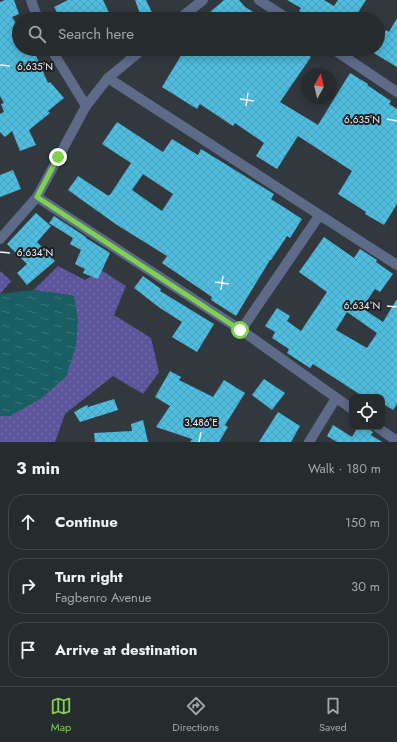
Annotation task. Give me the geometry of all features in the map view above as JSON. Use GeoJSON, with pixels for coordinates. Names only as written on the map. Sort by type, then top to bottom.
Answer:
{"type":"FeatureCollection","features":[{"type":"Feature","properties":{"kind":"street"},"geometry":{"type":"LineString","coordinates":[[31,0],[35,12]]}},
{"type":"Feature","properties":{"kind":"street"},"geometry":{"type":"LineString","coordinates":[[185,12],[192,3],[203,0]]}},
{"type":"Feature","properties":{"kind":"street"},"geometry":{"type":"LineString","coordinates":[[259,0],[277,12]]}},
{"type":"Feature","properties":{"kind":"street"},"geometry":{"type":"LineString","coordinates":[[55,56],[86,106]]}},
{"type":"Feature","properties":{"kind":"street"},"geometry":{"type":"LineString","coordinates":[[0,239],[37,197],[86,106],[108,78],[135,56]]}},
{"type":"Feature","properties":{"kind":"street"},"geometry":{"type":"LineString","coordinates":[[343,56],[397,92]]}},
{"type":"Feature","properties":{"kind":"street"},"geometry":{"type":"LineString","coordinates":[[108,78],[319,216],[397,265]]}},
{"type":"Feature","properties":{"kind":"street"},"geometry":{"type":"LineString","coordinates":[[37,197],[240,330],[349,407]]}},
{"type":"Feature","properties":{"kind":"street"},"geometry":{"type":"LineString","coordinates":[[240,330],[319,216]]}},
{"type":"Feature","properties":{"kind":"street"},"geometry":{"type":"LineString","coordinates":[[309,442],[336,398]]}},
{"type":"Feature","properties":{"kind":"street"},"geometry":{"type":"LineString","coordinates":[[381,430],[397,441]]}},
{"type":"Feature","properties":{"kind":"shaded area"},"geometry":{"type":"Polygon","coordinates":[[[58,266],[85,280],[101,270],[126,286],[114,315],[151,338],[159,372],[143,394],[113,376],[65,414],[55,442],[0,442],[0,416],[10,416],[74,296],[34,290],[58,266]]]}},
{"type":"Feature","properties":{"kind":"shaded area"},"geometry":{"type":"Polygon","coordinates":[[[0,271],[11,281],[0,294],[0,271]]]}},
{"type":"Feature","properties":{"kind":"water"},"geometry":{"type":"Polygon","coordinates":[[[34,290],[74,296],[78,320],[76,346],[66,377],[40,399],[10,416],[0,416],[0,294],[34,290]]]}},
{"type":"Feature","properties":{"kind":"building"},"geometry":{"type":"Polygon","coordinates":[[[5,0],[14,0],[18,12],[12,12],[12,56],[36,56],[48,83],[50,82],[64,98],[48,111],[50,113],[29,130],[36,145],[20,151],[12,131],[5,137],[0,132],[0,114],[4,112],[1,104],[4,103],[0,96],[0,2],[5,0]]]}},
{"type":"Feature","properties":{"kind":"building"},"geometry":{"type":"Polygon","coordinates":[[[68,0],[103,0],[109,12],[57,12],[54,7],[68,0]]]}},
{"type":"Feature","properties":{"kind":"building"},"geometry":{"type":"Polygon","coordinates":[[[135,0],[146,0],[152,12],[139,12],[135,0]]]}},
{"type":"Feature","properties":{"kind":"building"},"geometry":{"type":"Polygon","coordinates":[[[224,0],[239,0],[245,7],[253,12],[210,12],[224,0]]]}},
{"type":"Feature","properties":{"kind":"building"},"geometry":{"type":"Polygon","coordinates":[[[287,0],[324,0],[334,6],[338,0],[366,0],[358,12],[301,12],[299,11],[301,8],[287,0]]]}},
{"type":"Feature","properties":{"kind":"building"},"geometry":{"type":"Polygon","coordinates":[[[397,18],[397,67],[379,56],[385,56],[385,32],[386,30],[389,32],[397,18]]]}},
{"type":"Feature","properties":{"kind":"building"},"geometry":{"type":"Polygon","coordinates":[[[181,56],[310,56],[311,57],[303,68],[301,68],[301,72],[280,102],[318,125],[331,104],[337,104],[337,94],[350,73],[391,101],[389,104],[397,109],[397,204],[384,225],[365,214],[366,212],[338,194],[352,171],[298,136],[277,169],[256,156],[264,143],[235,123],[233,126],[200,104],[197,109],[162,87],[181,56]]]}},
{"type":"Feature","properties":{"kind":"building"},"geometry":{"type":"Polygon","coordinates":[[[117,122],[163,152],[172,139],[198,155],[201,149],[274,194],[271,199],[302,219],[290,238],[287,236],[270,260],[236,316],[211,300],[212,297],[162,263],[167,256],[117,225],[68,190],[78,176],[107,195],[110,195],[131,163],[102,144],[117,122]],[[143,174],[132,190],[162,211],[173,194],[143,174]]]}},
{"type":"Feature","properties":{"kind":"building"},"geometry":{"type":"Polygon","coordinates":[[[13,170],[21,189],[0,197],[0,175],[13,170]]]}},
{"type":"Feature","properties":{"kind":"building"},"geometry":{"type":"Polygon","coordinates":[[[36,213],[51,226],[37,242],[55,261],[27,285],[17,273],[27,264],[7,244],[36,213]]]}},
{"type":"Feature","properties":{"kind":"building"},"geometry":{"type":"Polygon","coordinates":[[[54,216],[110,253],[98,279],[83,273],[85,269],[75,264],[81,250],[70,244],[73,238],[49,223],[54,216]]]}},
{"type":"Feature","properties":{"kind":"building"},"geometry":{"type":"Polygon","coordinates":[[[324,237],[354,258],[360,249],[377,260],[376,262],[393,274],[380,292],[375,289],[362,308],[383,322],[397,299],[397,404],[393,410],[385,405],[385,394],[359,394],[313,364],[310,368],[287,353],[289,349],[272,338],[275,332],[265,326],[277,308],[290,316],[287,321],[301,331],[327,292],[299,272],[324,237]],[[347,312],[336,330],[367,348],[377,333],[347,312]]]}},
{"type":"Feature","properties":{"kind":"building"},"geometry":{"type":"Polygon","coordinates":[[[143,276],[161,289],[160,291],[214,324],[197,352],[172,337],[182,322],[160,308],[134,288],[143,276]]]}},
{"type":"Feature","properties":{"kind":"building"},"geometry":{"type":"Polygon","coordinates":[[[170,371],[181,377],[179,380],[213,397],[224,380],[245,393],[225,425],[228,427],[219,442],[190,442],[192,439],[156,427],[170,406],[155,397],[170,371]]]}},
{"type":"Feature","properties":{"kind":"building"},"geometry":{"type":"Polygon","coordinates":[[[264,379],[285,393],[272,410],[252,395],[264,379]]]}},
{"type":"Feature","properties":{"kind":"building"},"geometry":{"type":"Polygon","coordinates":[[[114,399],[118,410],[80,422],[74,412],[87,405],[88,407],[114,399]]]}},
{"type":"Feature","properties":{"kind":"building"},"geometry":{"type":"Polygon","coordinates":[[[278,412],[300,426],[291,442],[259,442],[278,412]]]}},
{"type":"Feature","properties":{"kind":"building"},"geometry":{"type":"Polygon","coordinates":[[[143,420],[148,442],[95,442],[94,433],[132,431],[131,424],[143,420]]]}},
{"type":"Feature","properties":{"kind":"building"},"geometry":{"type":"Polygon","coordinates":[[[333,425],[352,437],[356,430],[370,430],[373,432],[371,435],[382,442],[337,442],[327,436],[333,425]]]}},
{"type":"Feature","properties":{"kind":"route"},"geometry":{"type":"LineString","coordinates":[[58,157],[37,197],[240,330]]}}]}
